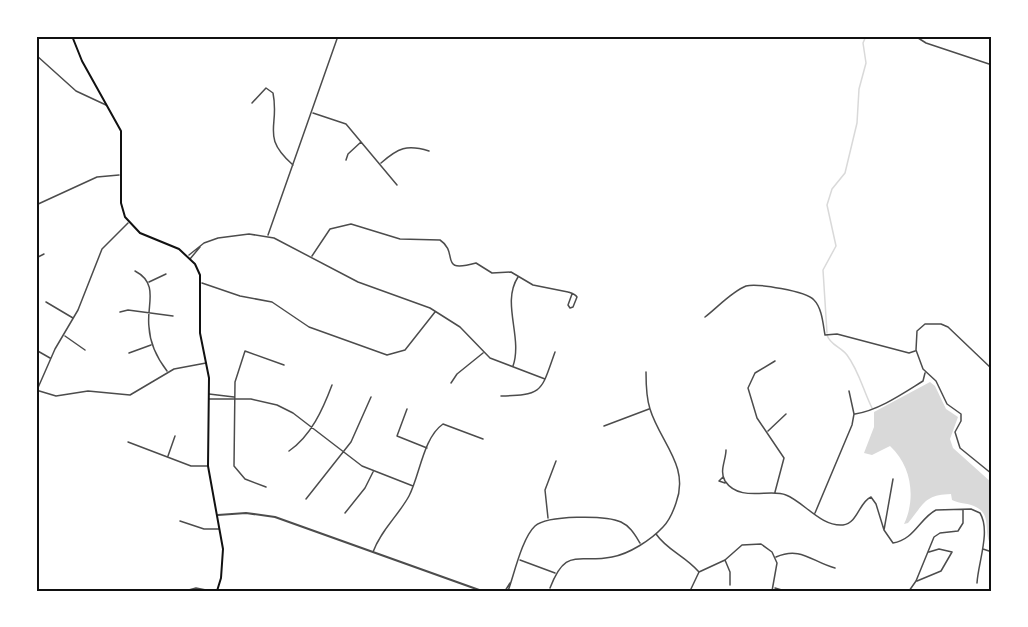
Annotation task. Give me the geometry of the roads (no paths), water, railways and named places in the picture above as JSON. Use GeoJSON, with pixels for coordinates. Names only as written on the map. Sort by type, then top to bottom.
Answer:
{"type":"FeatureCollection","features":[{"type":"Feature","properties":{"kind":"main road"},"geometry":{"type":"LineString","coordinates":[[72,36],[82,61],[122,134],[122,208],[128,223],[140,233],[179,249],[189,257],[202,282],[199,326],[207,363],[209,394],[208,466],[218,515],[223,561],[217,591]]}},
{"type":"Feature","properties":{"kind":"street"},"geometry":{"type":"LineString","coordinates":[[267,236],[294,166],[338,36]]}},
{"type":"Feature","properties":{"kind":"street"},"geometry":{"type":"LineString","coordinates":[[915,36],[926,43],[992,65]]}},
{"type":"Feature","properties":{"kind":"street"},"geometry":{"type":"LineString","coordinates":[[36,55],[76,91],[107,105]]}},
{"type":"Feature","properties":{"kind":"street"},"geometry":{"type":"LineString","coordinates":[[252,103],[266,88],[273,93],[273,136],[276,149],[294,166]]}},
{"type":"Feature","properties":{"kind":"street"},"geometry":{"type":"LineString","coordinates":[[312,113],[341,121],[362,142],[397,185]]}},
{"type":"Feature","properties":{"kind":"street"},"geometry":{"type":"LineString","coordinates":[[346,160],[348,154],[362,142]]}},
{"type":"Feature","properties":{"kind":"street"},"geometry":{"type":"LineString","coordinates":[[380,164],[403,147],[412,146],[429,151]]}},
{"type":"Feature","properties":{"kind":"street"},"geometry":{"type":"LineString","coordinates":[[36,205],[97,177],[122,175]]}},
{"type":"Feature","properties":{"kind":"street"},"geometry":{"type":"LineString","coordinates":[[128,223],[104,245],[74,318],[50,358],[37,390],[56,396],[88,391],[130,395],[168,372],[207,363]]}},
{"type":"Feature","properties":{"kind":"street"},"geometry":{"type":"LineString","coordinates":[[311,256],[326,232],[336,226],[351,224],[400,239],[438,239],[446,244],[450,261],[456,267],[476,263],[492,273],[508,271],[533,285],[559,289],[572,294]]}},
{"type":"Feature","properties":{"kind":"street"},"geometry":{"type":"LineString","coordinates":[[189,257],[200,246],[213,239],[241,234],[267,236],[311,256],[358,282],[436,311],[460,327],[495,361],[545,379]]}},
{"type":"Feature","properties":{"kind":"street"},"geometry":{"type":"LineString","coordinates":[[36,258],[44,254]]}},
{"type":"Feature","properties":{"kind":"street"},"geometry":{"type":"LineString","coordinates":[[135,271],[148,282],[151,296],[148,325],[152,345],[168,372]]}},
{"type":"Feature","properties":{"kind":"street"},"geometry":{"type":"LineString","coordinates":[[148,282],[166,274]]}},
{"type":"Feature","properties":{"kind":"street"},"geometry":{"type":"LineString","coordinates":[[513,367],[517,351],[511,290],[519,276]]}},
{"type":"Feature","properties":{"kind":"street"},"geometry":{"type":"LineString","coordinates":[[202,282],[240,296],[272,303],[309,327],[387,355],[405,350],[436,311]]}},
{"type":"Feature","properties":{"kind":"street"},"geometry":{"type":"LineString","coordinates":[[705,317],[746,286],[770,287],[802,293],[814,299],[821,313],[825,335],[837,334],[909,353],[916,350]]}},
{"type":"Feature","properties":{"kind":"street"},"geometry":{"type":"LineString","coordinates":[[46,302],[74,318]]}},
{"type":"Feature","properties":{"kind":"street"},"geometry":{"type":"LineString","coordinates":[[120,312],[150,312],[173,316]]}},
{"type":"Feature","properties":{"kind":"street"},"geometry":{"type":"LineString","coordinates":[[854,414],[876,409],[920,383],[925,376],[916,350],[915,339],[919,327],[925,324],[941,324],[992,369]]}},
{"type":"Feature","properties":{"kind":"street"},"geometry":{"type":"LineString","coordinates":[[64,335],[85,350]]}},
{"type":"Feature","properties":{"kind":"street"},"geometry":{"type":"LineString","coordinates":[[129,353],[152,345]]}},
{"type":"Feature","properties":{"kind":"street"},"geometry":{"type":"LineString","coordinates":[[36,350],[50,358]]}},
{"type":"Feature","properties":{"kind":"street"},"geometry":{"type":"LineString","coordinates":[[266,487],[245,479],[234,466],[236,377],[245,351],[284,365]]}},
{"type":"Feature","properties":{"kind":"street"},"geometry":{"type":"LineString","coordinates":[[451,383],[457,374],[484,352]]}},
{"type":"Feature","properties":{"kind":"street"},"geometry":{"type":"LineString","coordinates":[[501,396],[531,394],[540,389],[555,352]]}},
{"type":"Feature","properties":{"kind":"street"},"geometry":{"type":"LineString","coordinates":[[775,361],[755,373],[748,388],[757,418],[784,458],[775,492]]}},
{"type":"Feature","properties":{"kind":"street"},"geometry":{"type":"LineString","coordinates":[[923,369],[936,381],[946,404],[961,414],[961,421],[955,432],[957,445],[992,474]]}},
{"type":"Feature","properties":{"kind":"street"},"geometry":{"type":"LineString","coordinates":[[550,588],[555,574],[569,559],[614,557],[656,534],[670,517],[680,487],[679,470],[673,452],[650,409],[646,372]]}},
{"type":"Feature","properties":{"kind":"street"},"geometry":{"type":"LineString","coordinates":[[289,451],[321,412],[332,385]]}},
{"type":"Feature","properties":{"kind":"street"},"geometry":{"type":"LineString","coordinates":[[814,514],[847,440],[854,414],[849,391]]}},
{"type":"Feature","properties":{"kind":"street"},"geometry":{"type":"LineString","coordinates":[[209,394],[231,395],[234,398]]}},
{"type":"Feature","properties":{"kind":"street"},"geometry":{"type":"LineString","coordinates":[[306,500],[344,452],[360,425],[371,397]]}},
{"type":"Feature","properties":{"kind":"street"},"geometry":{"type":"LineString","coordinates":[[209,399],[260,400],[278,405],[373,471],[414,486]]}},
{"type":"Feature","properties":{"kind":"street"},"geometry":{"type":"LineString","coordinates":[[407,409],[397,436],[428,448]]}},
{"type":"Feature","properties":{"kind":"street"},"geometry":{"type":"LineString","coordinates":[[604,426],[650,409]]}},
{"type":"Feature","properties":{"kind":"street"},"geometry":{"type":"LineString","coordinates":[[768,432],[786,414]]}},
{"type":"Feature","properties":{"kind":"street"},"geometry":{"type":"LineString","coordinates":[[372,553],[382,531],[407,500],[435,431],[443,424],[483,439]]}},
{"type":"Feature","properties":{"kind":"street"},"geometry":{"type":"LineString","coordinates":[[167,457],[175,436]]}},
{"type":"Feature","properties":{"kind":"street"},"geometry":{"type":"LineString","coordinates":[[128,442],[191,466],[208,466]]}},
{"type":"Feature","properties":{"kind":"street"},"geometry":{"type":"LineString","coordinates":[[726,450],[724,477],[726,482]]}},
{"type":"Feature","properties":{"kind":"street"},"geometry":{"type":"LineString","coordinates":[[548,519],[544,502],[545,490],[556,461]]}},
{"type":"Feature","properties":{"kind":"street"},"geometry":{"type":"LineString","coordinates":[[345,513],[365,488],[373,471]]}},
{"type":"Feature","properties":{"kind":"street"},"geometry":{"type":"LineString","coordinates":[[724,477],[721,478],[720,483],[726,482],[752,495],[775,492],[791,497],[814,514],[833,524],[845,525],[856,516],[871,497],[876,504],[890,541],[897,542],[920,527],[933,511],[976,510],[982,517],[982,549],[978,559],[976,583]]}},
{"type":"Feature","properties":{"kind":"street"},"geometry":{"type":"LineString","coordinates":[[884,530],[893,479]]}},
{"type":"Feature","properties":{"kind":"street"},"geometry":{"type":"LineString","coordinates":[[909,591],[916,581],[936,535],[954,532],[962,527],[963,510]]}},
{"type":"Feature","properties":{"kind":"street"},"geometry":{"type":"LineString","coordinates":[[218,515],[246,513],[268,515],[482,591]]}},
{"type":"Feature","properties":{"kind":"street"},"geometry":{"type":"LineString","coordinates":[[505,591],[533,528],[548,519],[616,520],[628,526],[640,543]]}},
{"type":"Feature","properties":{"kind":"street"},"geometry":{"type":"LineString","coordinates":[[180,521],[204,529],[220,528]]}},
{"type":"Feature","properties":{"kind":"street"},"geometry":{"type":"LineString","coordinates":[[656,534],[664,546],[684,556],[699,572]]}},
{"type":"Feature","properties":{"kind":"street"},"geometry":{"type":"LineString","coordinates":[[690,591],[699,572],[725,560],[739,546],[751,542],[765,546],[776,558],[778,570],[773,589],[785,591]]}},
{"type":"Feature","properties":{"kind":"street"},"geometry":{"type":"LineString","coordinates":[[916,581],[941,571],[952,552],[939,549],[928,553]]}},
{"type":"Feature","properties":{"kind":"street"},"geometry":{"type":"LineString","coordinates":[[982,549],[992,552]]}},
{"type":"Feature","properties":{"kind":"street"},"geometry":{"type":"LineString","coordinates":[[776,558],[790,552],[800,553],[835,568]]}},
{"type":"Feature","properties":{"kind":"street"},"geometry":{"type":"LineString","coordinates":[[519,559],[555,574]]}},
{"type":"Feature","properties":{"kind":"street"},"geometry":{"type":"LineString","coordinates":[[725,560],[730,572],[730,585]]}},
{"type":"Feature","properties":{"kind":"street"},"geometry":{"type":"LineString","coordinates":[[508,591],[510,582]]}},
{"type":"Feature","properties":{"kind":"street"},"geometry":{"type":"LineString","coordinates":[[185,591],[196,588],[211,591]]}},
{"type":"Feature","properties":{"kind":"waterway"},"geometry":{"type":"LineString","coordinates":[[827,333],[823,270],[836,246],[827,205],[832,189],[845,173],[857,123],[859,89],[866,63],[863,43],[866,36]]}},
{"type":"Feature","properties":{"kind":"waterway"},"geometry":{"type":"LineString","coordinates":[[827,335],[851,361],[872,408]]}}]}
